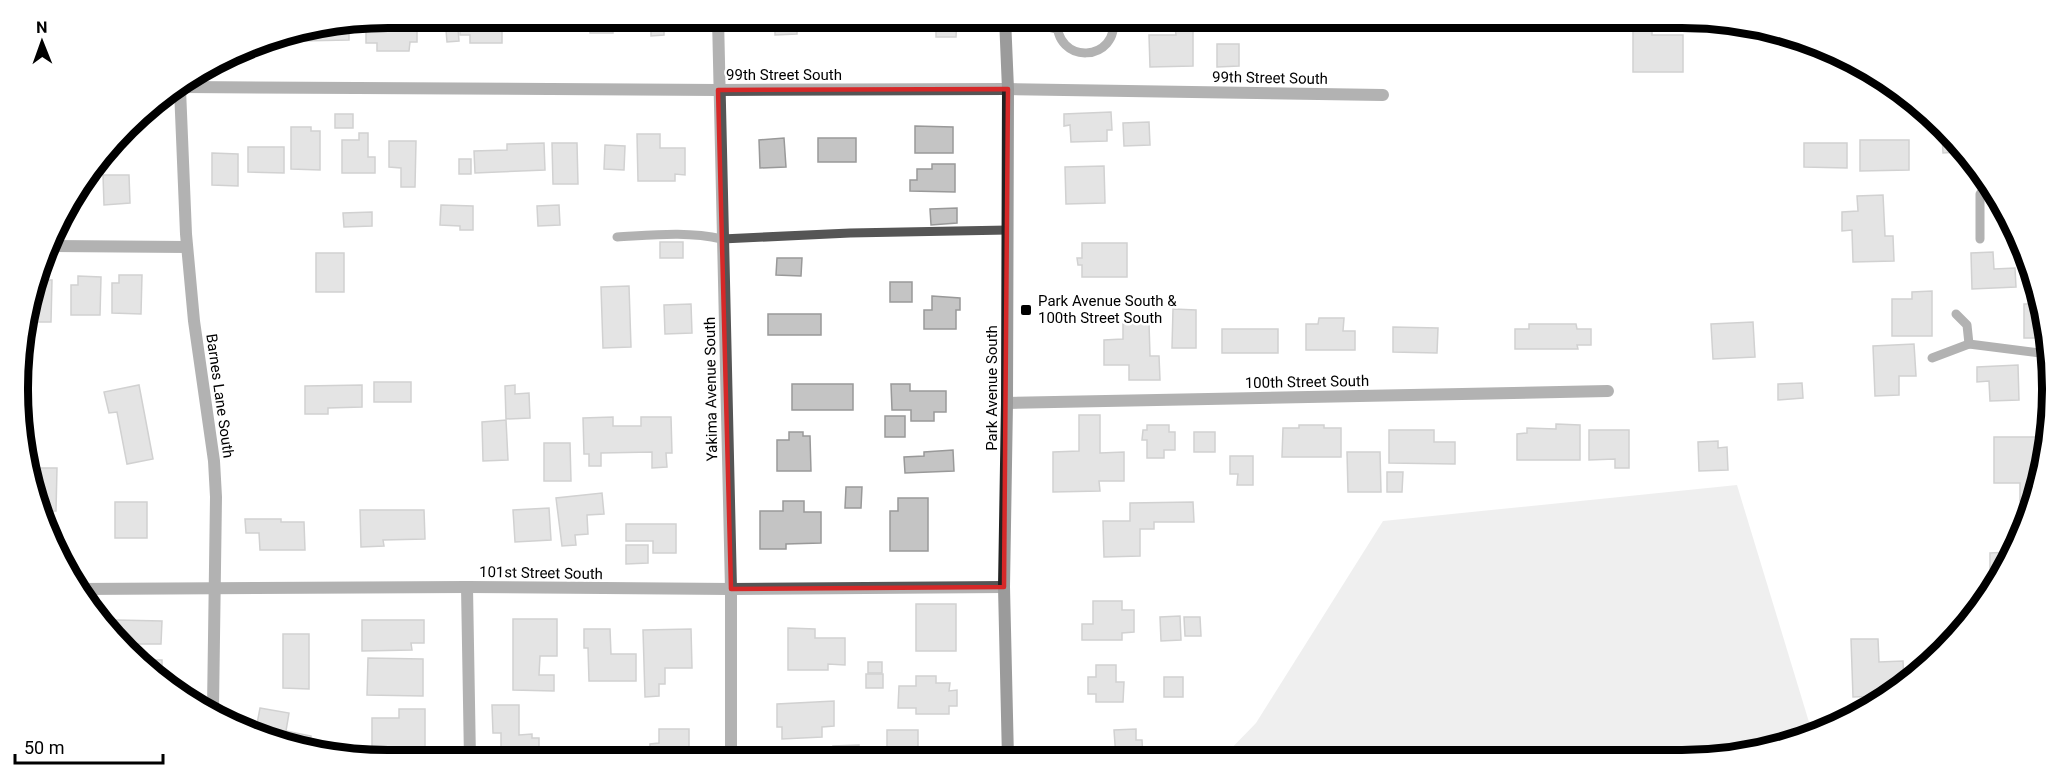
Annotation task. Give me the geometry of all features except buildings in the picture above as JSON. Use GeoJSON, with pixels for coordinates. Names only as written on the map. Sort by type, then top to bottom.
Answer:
{"type":"FeatureCollection","features":[{"type":"Feature","properties":{"kind":"main road","name":"Park Avenue South"},"geometry":{"type":"LineString","coordinates":[[1005,28],[1008,89],[1008,230],[1004,587],[1008,750]]}},
{"type":"Feature","properties":{"kind":"street","name":"Yakima Avenue South"},"geometry":{"type":"LineString","coordinates":[[718,28],[731,589],[730,750]]}},
{"type":"Feature","properties":{"kind":"street","name":"99th Street South"},"geometry":{"type":"LineString","coordinates":[[192,87],[1008,89],[1383,95]]}},
{"type":"Feature","properties":{"kind":"street","name":"Barnes Lane South"},"geometry":{"type":"LineString","coordinates":[[180,95],[187,247],[194,321],[214,461],[213,703]]}},
{"type":"Feature","properties":{"kind":"street"},"geometry":{"type":"LineString","coordinates":[[58,246],[187,247]]}},
{"type":"Feature","properties":{"kind":"street","name":"100th Street South"},"geometry":{"type":"LineString","coordinates":[[1007,403],[1608,391]]}},
{"type":"Feature","properties":{"kind":"street"},"geometry":{"type":"LineString","coordinates":[[467,587],[470,750]]}},
{"type":"Feature","properties":{"kind":"street","name":"101st Street South"},"geometry":{"type":"LineString","coordinates":[[89,589],[1004,587]]}},
{"type":"Feature","properties":{"kind":"lane"},"geometry":{"type":"LineString","coordinates":[[1053,28],[1057,29],[1064,44],[1071,49],[1087,53],[1103,47],[1110,40],[1113,28]]}},
{"type":"Feature","properties":{"kind":"lane"},"geometry":{"type":"LineString","coordinates":[[1980,239],[1980,194],[1982,191]]}},
{"type":"Feature","properties":{"kind":"lane"},"geometry":{"type":"LineString","coordinates":[[617,237],[673,233],[722,239],[850,233],[1008,230]]}},
{"type":"Feature","properties":{"kind":"lane"},"geometry":{"type":"LineString","coordinates":[[1956,314],[1967,325],[1969,344]]}},
{"type":"Feature","properties":{"kind":"lane"},"geometry":{"type":"LineString","coordinates":[[1932,358],[1969,344],[2039,353]]}},
{"type":"Feature","properties":{"kind":"highlighted area"},"geometry":{"type":"Polygon","coordinates":[[[1008,89],[1004,587],[731,589],[718,90],[1008,89]]]}},
{"type":"Feature","properties":{"kind":"shaded area"},"geometry":{"type":"Polygon","coordinates":[[[1737,485],[1810,725],[1751,743],[1705,749],[1230,750],[1256,723],[1383,521],[1737,485]]]}},
{"type":"Feature","properties":{"kind":"place","name":"Park Avenue South & 100th Street South"},"geometry":{"type":"Point","coordinates":[1026,310]}}]}
